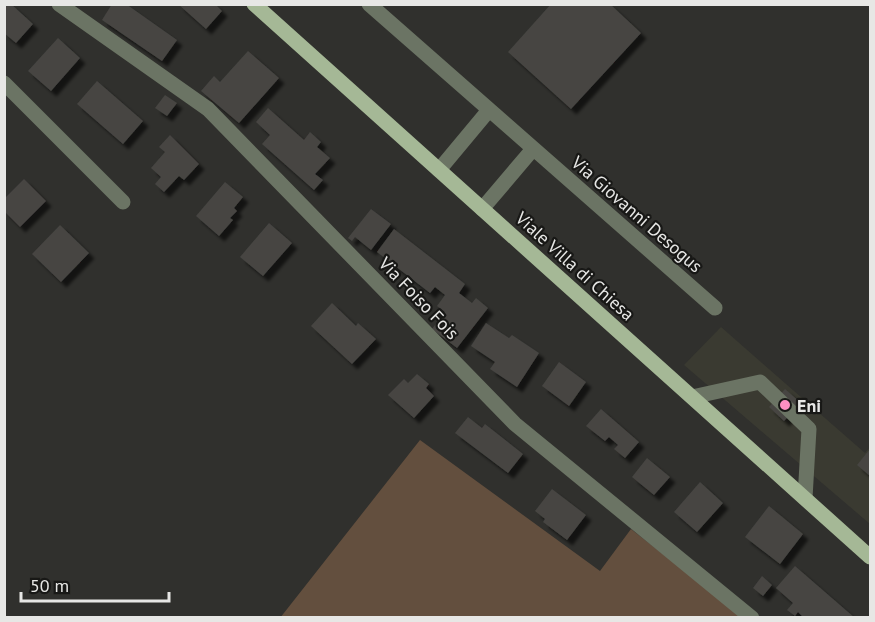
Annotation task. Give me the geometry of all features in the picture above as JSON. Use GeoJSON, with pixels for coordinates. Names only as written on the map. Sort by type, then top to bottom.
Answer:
{"type":"FeatureCollection","features":[{"type":"Feature","properties":{"kind":"main road","name":"Viale Villa di Chiesa"},"geometry":{"type":"LineString","coordinates":[[254,4],[870,557]]}},
{"type":"Feature","properties":{"kind":"street","name":"Via Foiso Fois"},"geometry":{"type":"LineString","coordinates":[[59,4],[208,109],[515,424],[753,618]]}},
{"type":"Feature","properties":{"kind":"street","name":"Via Giovanni Desogus"},"geometry":{"type":"LineString","coordinates":[[369,4],[715,308]]}},
{"type":"Feature","properties":{"kind":"street"},"geometry":{"type":"LineString","coordinates":[[4,83],[123,202]]}},
{"type":"Feature","properties":{"kind":"street"},"geometry":{"type":"LineString","coordinates":[[439,170],[489,110]]}},
{"type":"Feature","properties":{"kind":"street"},"geometry":{"type":"LineString","coordinates":[[482,209],[533,149]]}},
{"type":"Feature","properties":{"kind":"street"},"geometry":{"type":"LineString","coordinates":[[692,397],[760,382],[809,429],[805,498]]}},
{"type":"Feature","properties":{"kind":"shaded area"},"geometry":{"type":"Polygon","coordinates":[[[721,327],[865,453],[870,447],[870,524],[684,365],[721,327]]]}},
{"type":"Feature","properties":{"kind":"shaded area"},"geometry":{"type":"Polygon","coordinates":[[[420,440],[600,571],[631,529],[744,618],[280,618],[420,440]]]}},
{"type":"Feature","properties":{"kind":"building"},"geometry":{"type":"Polygon","coordinates":[[[4,4],[11,4],[33,24],[16,43],[4,33],[4,4]]]}},
{"type":"Feature","properties":{"kind":"building"},"geometry":{"type":"Polygon","coordinates":[[[112,4],[126,4],[177,40],[162,61],[102,20],[112,4]]]}},
{"type":"Feature","properties":{"kind":"building"},"geometry":{"type":"Polygon","coordinates":[[[178,4],[215,4],[222,11],[206,29],[178,4]]]}},
{"type":"Feature","properties":{"kind":"building"},"geometry":{"type":"Polygon","coordinates":[[[551,4],[610,4],[641,33],[571,109],[508,52],[551,4]]]}},
{"type":"Feature","properties":{"kind":"building"},"geometry":{"type":"Polygon","coordinates":[[[58,38],[80,58],[51,91],[28,71],[58,38]]]}},
{"type":"Feature","properties":{"kind":"building"},"geometry":{"type":"Polygon","coordinates":[[[248,51],[279,78],[239,123],[201,91],[214,76],[220,82],[248,51]]]}},
{"type":"Feature","properties":{"kind":"building"},"geometry":{"type":"Polygon","coordinates":[[[97,81],[143,121],[123,144],[77,104],[97,81]]]}},
{"type":"Feature","properties":{"kind":"building"},"geometry":{"type":"Polygon","coordinates":[[[165,95],[177,103],[167,116],[155,108],[165,95]]]}},
{"type":"Feature","properties":{"kind":"building"},"geometry":{"type":"Polygon","coordinates":[[[268,108],[304,140],[310,132],[321,142],[317,147],[330,158],[315,174],[323,180],[314,190],[262,144],[270,135],[256,122],[268,108]]]}},
{"type":"Feature","properties":{"kind":"building"},"geometry":{"type":"Polygon","coordinates":[[[170,135],[199,164],[184,180],[179,176],[164,192],[155,184],[161,177],[151,168],[165,152],[159,147],[170,135]]]}},
{"type":"Feature","properties":{"kind":"building"},"geometry":{"type":"Polygon","coordinates":[[[24,179],[46,201],[20,227],[4,211],[4,199],[24,179]]]}},
{"type":"Feature","properties":{"kind":"building"},"geometry":{"type":"Polygon","coordinates":[[[225,182],[243,197],[234,208],[237,211],[230,218],[233,220],[219,236],[196,216],[225,182]]]}},
{"type":"Feature","properties":{"kind":"building"},"geometry":{"type":"Polygon","coordinates":[[[371,209],[391,224],[371,250],[355,237],[352,241],[348,238],[371,209]]]}},
{"type":"Feature","properties":{"kind":"building"},"geometry":{"type":"Polygon","coordinates":[[[269,223],[292,243],[263,276],[240,257],[269,223]]]}},
{"type":"Feature","properties":{"kind":"building"},"geometry":{"type":"Polygon","coordinates":[[[60,225],[89,253],[61,282],[32,254],[60,225]]]}},
{"type":"Feature","properties":{"kind":"building"},"geometry":{"type":"Polygon","coordinates":[[[394,229],[465,284],[459,293],[472,303],[476,298],[488,308],[457,348],[432,329],[445,312],[437,306],[445,295],[435,287],[430,293],[377,252],[394,229]]]}},
{"type":"Feature","properties":{"kind":"building"},"geometry":{"type":"Polygon","coordinates":[[[332,303],[356,326],[358,323],[376,339],[352,364],[311,326],[332,303]]]}},
{"type":"Feature","properties":{"kind":"building"},"geometry":{"type":"Polygon","coordinates":[[[486,323],[509,338],[512,335],[539,353],[517,387],[490,369],[495,362],[471,346],[486,323]]]}},
{"type":"Feature","properties":{"kind":"building"},"geometry":{"type":"Polygon","coordinates":[[[559,362],[586,382],[569,406],[542,386],[559,362]]]}},
{"type":"Feature","properties":{"kind":"building"},"geometry":{"type":"Polygon","coordinates":[[[417,374],[429,384],[426,388],[434,396],[414,418],[388,395],[404,379],[408,383],[417,374]]]}},
{"type":"Feature","properties":{"kind":"building","name":"Eni"},"geometry":{"type":"Polygon","coordinates":[[[785,389],[801,403],[784,421],[769,407],[785,389]]]}},
{"type":"Feature","properties":{"kind":"building"},"geometry":{"type":"Polygon","coordinates":[[[601,409],[639,442],[625,458],[614,449],[618,445],[609,437],[605,441],[586,426],[601,409]]]}},
{"type":"Feature","properties":{"kind":"building"},"geometry":{"type":"Polygon","coordinates":[[[468,417],[482,428],[485,424],[523,454],[508,473],[455,433],[468,417]]]}},
{"type":"Feature","properties":{"kind":"building"},"geometry":{"type":"Polygon","coordinates":[[[870,449],[870,476],[857,465],[870,449]]]}},
{"type":"Feature","properties":{"kind":"building"},"geometry":{"type":"Polygon","coordinates":[[[647,458],[670,477],[654,495],[632,477],[647,458]]]}},
{"type":"Feature","properties":{"kind":"building"},"geometry":{"type":"Polygon","coordinates":[[[700,482],[723,503],[697,532],[674,512],[700,482]]]}},
{"type":"Feature","properties":{"kind":"building"},"geometry":{"type":"Polygon","coordinates":[[[552,489],[586,515],[567,540],[543,522],[545,519],[535,511],[552,489]]]}},
{"type":"Feature","properties":{"kind":"building"},"geometry":{"type":"Polygon","coordinates":[[[769,506],[803,534],[780,564],[745,537],[769,506]]]}},
{"type":"Feature","properties":{"kind":"building"},"geometry":{"type":"Polygon","coordinates":[[[795,566],[855,618],[804,618],[798,612],[795,616],[787,610],[793,603],[776,588],[795,566]]]}},
{"type":"Feature","properties":{"kind":"building"},"geometry":{"type":"Polygon","coordinates":[[[762,576],[772,585],[763,596],[753,588],[762,576]]]}},
{"type":"Feature","properties":{"kind":"place","name":"Eni"},"geometry":{"type":"Point","coordinates":[785,405]}}]}
